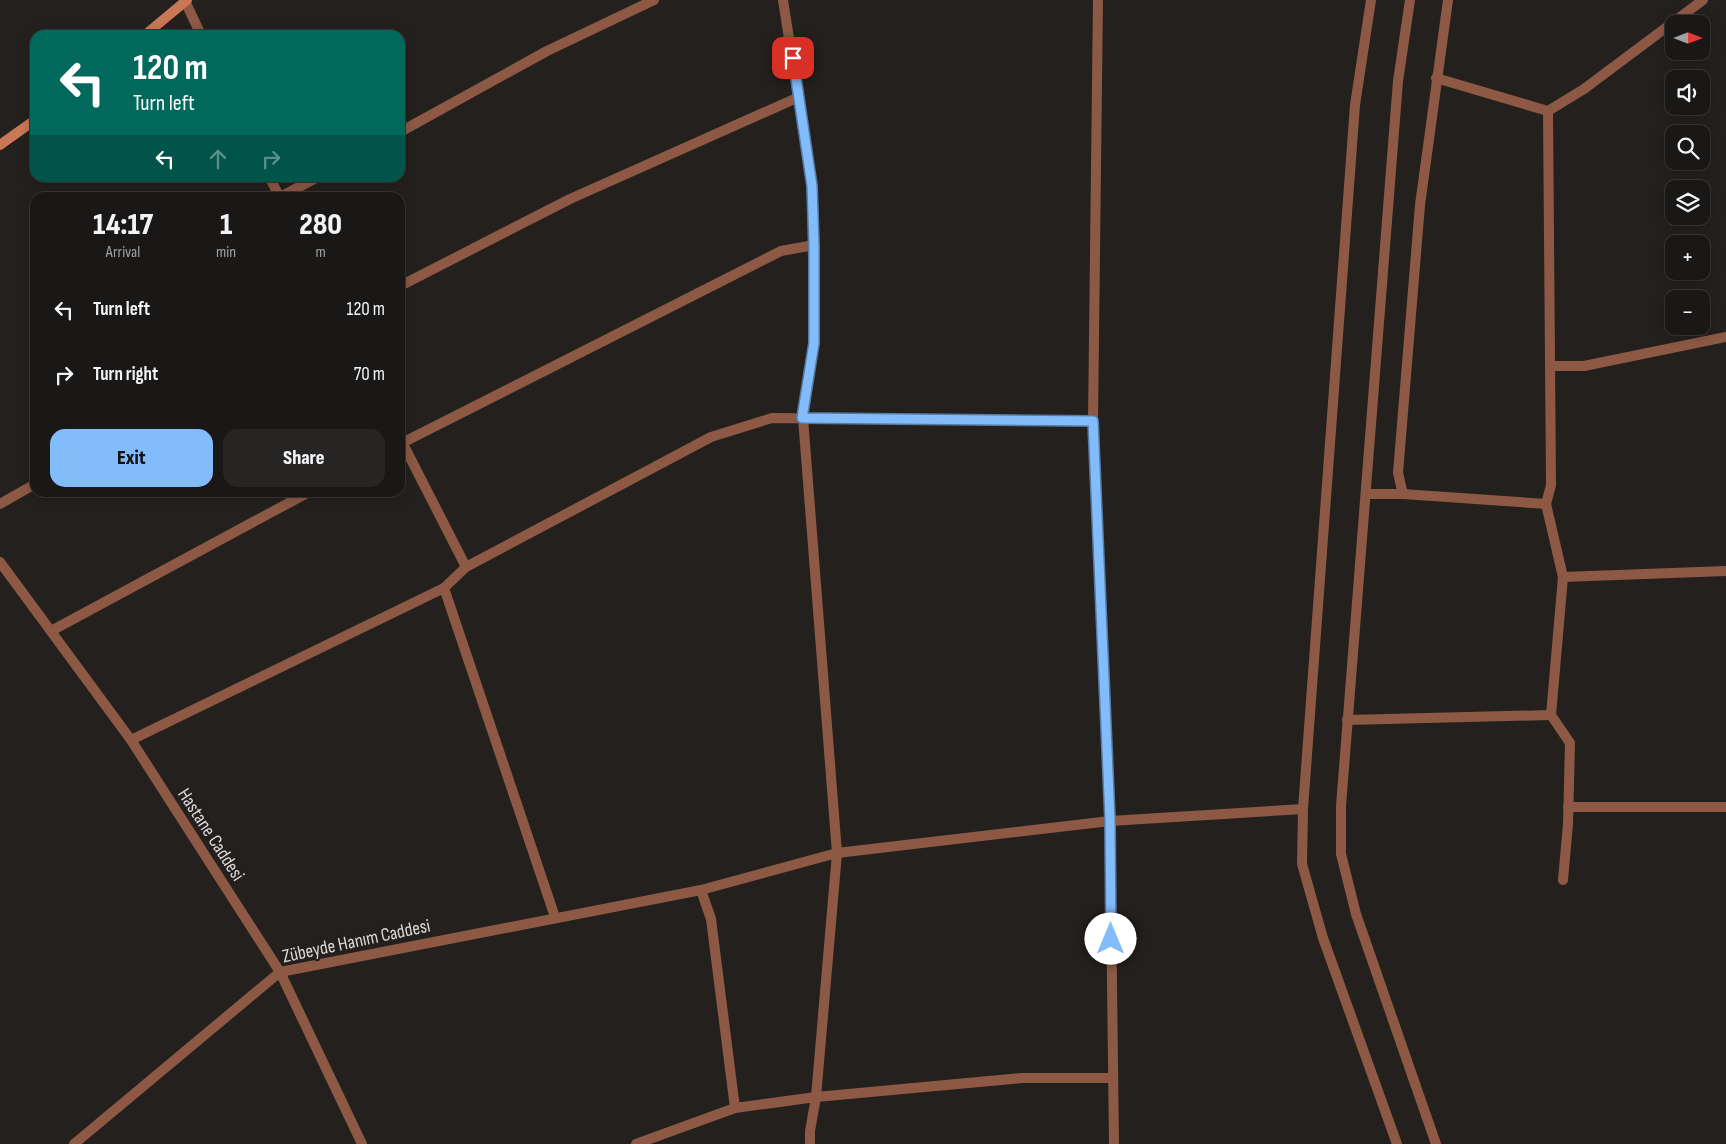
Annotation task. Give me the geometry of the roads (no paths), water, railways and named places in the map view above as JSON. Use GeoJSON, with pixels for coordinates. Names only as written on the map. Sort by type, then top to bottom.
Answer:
{"type":"FeatureCollection","features":[{"type":"Feature","properties":{"kind":"street"},"geometry":{"type":"LineString","coordinates":[[405,129],[547,51],[654,0]]}},
{"type":"Feature","properties":{"kind":"street"},"geometry":{"type":"LineString","coordinates":[[784,0],[812,186],[814,343],[802,418],[837,853],[816,1097],[810,1131],[810,1144]]}},
{"type":"Feature","properties":{"kind":"street"},"geometry":{"type":"LineString","coordinates":[[1098,0],[1093,421],[1110,820],[1114,1144]]}},
{"type":"Feature","properties":{"kind":"street"},"geometry":{"type":"LineString","coordinates":[[1371,0],[1355,105],[1303,809],[1302,864],[1323,938],[1397,1144]]}},
{"type":"Feature","properties":{"kind":"street"},"geometry":{"type":"LineString","coordinates":[[1410,0],[1398,80],[1347,720],[1341,806],[1341,854],[1356,914],[1436,1144]]}},
{"type":"Feature","properties":{"kind":"street"},"geometry":{"type":"LineString","coordinates":[[1403,494],[1398,473],[1418,224],[1436,78],[1448,0]]}},
{"type":"Feature","properties":{"kind":"street"},"geometry":{"type":"LineString","coordinates":[[1436,78],[1548,110],[1584,90],[1703,0]]}},
{"type":"Feature","properties":{"kind":"street"},"geometry":{"type":"LineString","coordinates":[[151,30],[186,1],[199,30]]}},
{"type":"Feature","properties":{"kind":"street"},"geometry":{"type":"LineString","coordinates":[[405,283],[570,199],[799,97]]}},
{"type":"Feature","properties":{"kind":"street"},"geometry":{"type":"LineString","coordinates":[[1548,110],[1552,485],[1546,504],[1563,577],[1552,715],[1570,743],[1563,880]]}},
{"type":"Feature","properties":{"kind":"street"},"geometry":{"type":"LineString","coordinates":[[0,145],[30,124]]}},
{"type":"Feature","properties":{"kind":"street"},"geometry":{"type":"LineString","coordinates":[[289,192],[308,182]]}},
{"type":"Feature","properties":{"kind":"street"},"geometry":{"type":"LineString","coordinates":[[405,439],[781,251],[814,245]]}},
{"type":"Feature","properties":{"kind":"street"},"geometry":{"type":"LineString","coordinates":[[1552,366],[1584,366],[1726,337]]}},
{"type":"Feature","properties":{"kind":"street"},"geometry":{"type":"LineString","coordinates":[[131,740],[444,588],[466,567],[710,437],[772,418],[1093,421]]}},
{"type":"Feature","properties":{"kind":"street"},"geometry":{"type":"LineString","coordinates":[[405,449],[466,567]]}},
{"type":"Feature","properties":{"kind":"street"},"geometry":{"type":"LineString","coordinates":[[0,504],[30,487]]}},
{"type":"Feature","properties":{"kind":"street"},"geometry":{"type":"LineString","coordinates":[[1366,494],[1403,494],[1546,504]]}},
{"type":"Feature","properties":{"kind":"street"},"geometry":{"type":"LineString","coordinates":[[51,631],[300,497]]}},
{"type":"Feature","properties":{"kind":"street","name":"Hastane Caddesi"},"geometry":{"type":"LineString","coordinates":[[0,562],[131,740],[280,972],[362,1144]]}},
{"type":"Feature","properties":{"kind":"street"},"geometry":{"type":"LineString","coordinates":[[1563,577],[1726,571]]}},
{"type":"Feature","properties":{"kind":"street"},"geometry":{"type":"LineString","coordinates":[[444,588],[555,917]]}},
{"type":"Feature","properties":{"kind":"street"},"geometry":{"type":"LineString","coordinates":[[1347,720],[1552,715]]}},
{"type":"Feature","properties":{"kind":"street"},"geometry":{"type":"LineString","coordinates":[[1568,807],[1726,807]]}},
{"type":"Feature","properties":{"kind":"street","name":"Zübeyde Hanım Caddesi"},"geometry":{"type":"LineString","coordinates":[[74,1144],[280,972],[701,890],[837,853],[1110,820],[1303,809]]}},
{"type":"Feature","properties":{"kind":"street"},"geometry":{"type":"LineString","coordinates":[[701,890],[710,918],[735,1108]]}},
{"type":"Feature","properties":{"kind":"street"},"geometry":{"type":"LineString","coordinates":[[636,1144],[735,1108],[816,1097],[1022,1078],[1112,1078]]}}]}
